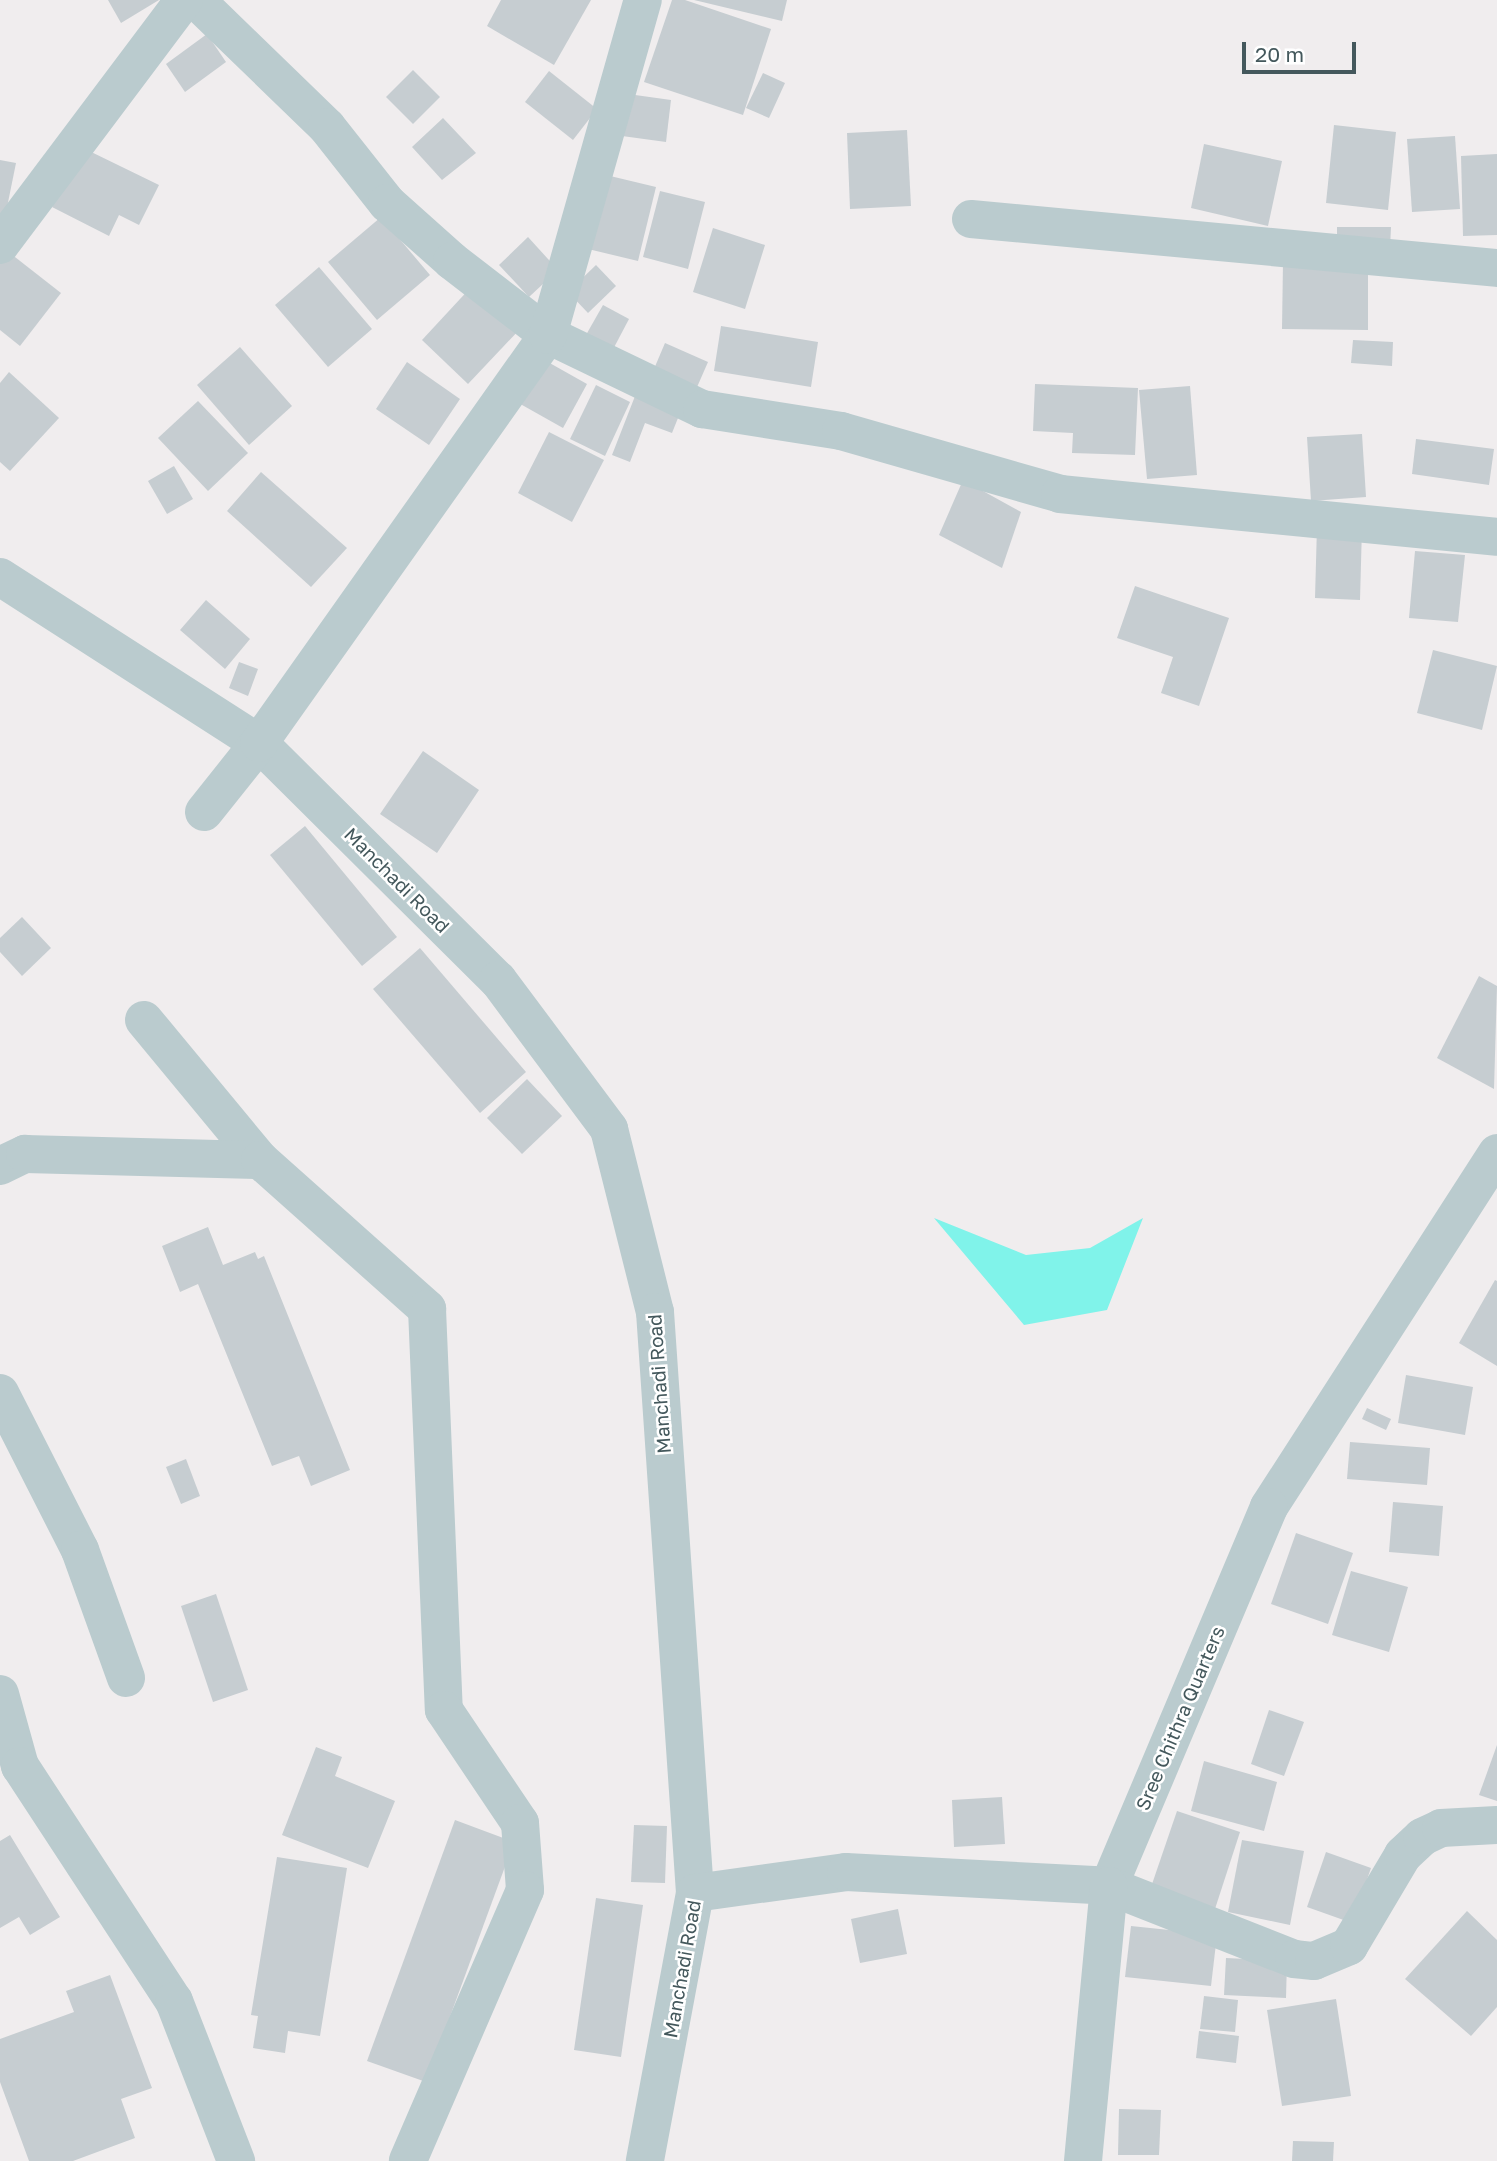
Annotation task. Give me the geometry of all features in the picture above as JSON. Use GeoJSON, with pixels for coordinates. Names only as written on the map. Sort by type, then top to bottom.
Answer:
{"type":"FeatureCollection","features":[{"type":"Feature","properties":{"kind":"street"},"geometry":{"type":"LineString","coordinates":[[0,245],[184,0]]}},
{"type":"Feature","properties":{"kind":"street"},"geometry":{"type":"LineString","coordinates":[[196,0],[327,127],[387,204],[452,261],[548,335],[702,409],[841,431],[1060,494],[1497,537]]}},
{"type":"Feature","properties":{"kind":"street"},"geometry":{"type":"LineString","coordinates":[[204,812],[259,743],[548,335],[643,0]]}},
{"type":"Feature","properties":{"kind":"street"},"geometry":{"type":"LineString","coordinates":[[971,219],[1497,268]]}},
{"type":"Feature","properties":{"kind":"street","name":"Manchadi Road"},"geometry":{"type":"LineString","coordinates":[[0,577],[259,743],[498,980],[609,1129],[655,1312],[695,1893],[645,2161]]}},
{"type":"Feature","properties":{"kind":"street"},"geometry":{"type":"LineString","coordinates":[[144,1020],[260,1160],[427,1309],[444,1710],[520,1823],[525,1890],[408,2161]]}},
{"type":"Feature","properties":{"kind":"street","name":"Sree Chithra Quarters"},"geometry":{"type":"LineString","coordinates":[[1083,2161],[1109,1886],[1269,1507],[1497,1153]]}},
{"type":"Feature","properties":{"kind":"street"},"geometry":{"type":"LineString","coordinates":[[0,1166],[25,1154],[260,1160]]}},
{"type":"Feature","properties":{"kind":"street"},"geometry":{"type":"LineString","coordinates":[[0,1394],[80,1550],[125,1678]]}},
{"type":"Feature","properties":{"kind":"street"},"geometry":{"type":"LineString","coordinates":[[0,1694],[20,1766],[174,2001],[236,2161]]}},
{"type":"Feature","properties":{"kind":"street"},"geometry":{"type":"LineString","coordinates":[[695,1893],[846,1872],[1109,1886],[1294,1959],[1314,1961],[1349,1946],[1403,1855],[1422,1837],[1441,1828],[1497,1825]]}},
{"type":"Feature","properties":{"kind":"water"},"geometry":{"type":"Polygon","coordinates":[[[934,1218],[1026,1255],[1090,1248],[1143,1218],[1107,1310],[1024,1325],[934,1218]]]}},
{"type":"Feature","properties":{"kind":"building"},"geometry":{"type":"Polygon","coordinates":[[[108,0],[159,0],[121,23],[108,0]]]}},
{"type":"Feature","properties":{"kind":"building"},"geometry":{"type":"Polygon","coordinates":[[[501,0],[591,0],[554,65],[487,26],[501,0]]]}},
{"type":"Feature","properties":{"kind":"building"},"geometry":{"type":"Polygon","coordinates":[[[672,0],[685,0],[771,29],[743,115],[644,82],[672,0]]]}},
{"type":"Feature","properties":{"kind":"building"},"geometry":{"type":"Polygon","coordinates":[[[694,0],[787,0],[782,21],[694,0]]]}},
{"type":"Feature","properties":{"kind":"building"},"geometry":{"type":"Polygon","coordinates":[[[207,34],[226,62],[185,92],[166,64],[207,34]]]}},
{"type":"Feature","properties":{"kind":"building"},"geometry":{"type":"Polygon","coordinates":[[[413,70],[440,97],[413,124],[386,97],[413,70]]]}},
{"type":"Feature","properties":{"kind":"building"},"geometry":{"type":"Polygon","coordinates":[[[549,71],[597,109],[573,140],[525,102],[549,71]]]}},
{"type":"Feature","properties":{"kind":"building"},"geometry":{"type":"Polygon","coordinates":[[[763,73],[785,83],[769,118],[746,108],[763,73]]]}},
{"type":"Feature","properties":{"kind":"building"},"geometry":{"type":"Polygon","coordinates":[[[628,94],[671,100],[666,142],[622,136],[628,94]]]}},
{"type":"Feature","properties":{"kind":"building"},"geometry":{"type":"Polygon","coordinates":[[[443,118],[476,153],[442,180],[412,147],[443,118]]]}},
{"type":"Feature","properties":{"kind":"building"},"geometry":{"type":"Polygon","coordinates":[[[1334,125],[1396,132],[1388,210],[1326,203],[1334,125]]]}},
{"type":"Feature","properties":{"kind":"building"},"geometry":{"type":"Polygon","coordinates":[[[907,130],[911,206],[850,209],[847,133],[907,130]]]}},
{"type":"Feature","properties":{"kind":"building"},"geometry":{"type":"Polygon","coordinates":[[[1455,136],[1460,209],[1412,212],[1407,139],[1455,136]]]}},
{"type":"Feature","properties":{"kind":"building"},"geometry":{"type":"Polygon","coordinates":[[[1204,144],[1282,161],[1268,226],[1191,208],[1204,144]]]}},
{"type":"Feature","properties":{"kind":"building"},"geometry":{"type":"Polygon","coordinates":[[[81,147],[159,185],[139,225],[119,215],[109,236],[52,207],[81,147]]]}},
{"type":"Feature","properties":{"kind":"building"},"geometry":{"type":"Polygon","coordinates":[[[1497,154],[1497,235],[1463,236],[1461,156],[1497,154]]]}},
{"type":"Feature","properties":{"kind":"building"},"geometry":{"type":"Polygon","coordinates":[[[0,160],[16,163],[1,237],[0,237],[0,160]]]}},
{"type":"Feature","properties":{"kind":"building"},"geometry":{"type":"Polygon","coordinates":[[[606,175],[656,187],[638,261],[588,249],[606,175]]]}},
{"type":"Feature","properties":{"kind":"building"},"geometry":{"type":"Polygon","coordinates":[[[660,191],[705,202],[688,269],[643,257],[660,191]]]}},
{"type":"Feature","properties":{"kind":"building"},"geometry":{"type":"Polygon","coordinates":[[[381,217],[430,275],[377,320],[328,262],[381,217]]]}},
{"type":"Feature","properties":{"kind":"building"},"geometry":{"type":"Polygon","coordinates":[[[1337,227],[1391,227],[1390,249],[1337,249],[1337,227]]]}},
{"type":"Feature","properties":{"kind":"building"},"geometry":{"type":"Polygon","coordinates":[[[713,228],[765,245],[745,309],[693,292],[713,228]]]}},
{"type":"Feature","properties":{"kind":"building"},"geometry":{"type":"Polygon","coordinates":[[[528,237],[558,270],[529,297],[499,265],[528,237]]]}},
{"type":"Feature","properties":{"kind":"building"},"geometry":{"type":"Polygon","coordinates":[[[6,250],[61,293],[20,346],[0,330],[0,257],[6,250]]]}},
{"type":"Feature","properties":{"kind":"building"},"geometry":{"type":"Polygon","coordinates":[[[1283,262],[1368,263],[1368,330],[1282,329],[1283,262]]]}},
{"type":"Feature","properties":{"kind":"building"},"geometry":{"type":"Polygon","coordinates":[[[596,265],[616,286],[588,313],[568,292],[596,265]]]}},
{"type":"Feature","properties":{"kind":"building"},"geometry":{"type":"Polygon","coordinates":[[[319,267],[372,329],[328,367],[275,305],[319,267]]]}},
{"type":"Feature","properties":{"kind":"building"},"geometry":{"type":"Polygon","coordinates":[[[473,285],[520,329],[468,384],[422,340],[473,285]]]}},
{"type":"Feature","properties":{"kind":"building"},"geometry":{"type":"Polygon","coordinates":[[[603,305],[629,319],[609,357],[582,342],[603,305]]]}},
{"type":"Feature","properties":{"kind":"building"},"geometry":{"type":"Polygon","coordinates":[[[721,326],[818,342],[811,387],[714,371],[721,326]]]}},
{"type":"Feature","properties":{"kind":"building"},"geometry":{"type":"Polygon","coordinates":[[[1353,340],[1393,342],[1392,366],[1351,363],[1353,340]]]}},
{"type":"Feature","properties":{"kind":"building"},"geometry":{"type":"Polygon","coordinates":[[[665,343],[708,362],[694,394],[651,376],[665,343]]]}},
{"type":"Feature","properties":{"kind":"building"},"geometry":{"type":"Polygon","coordinates":[[[240,347],[292,406],[249,445],[197,385],[240,347]]]}},
{"type":"Feature","properties":{"kind":"building"},"geometry":{"type":"Polygon","coordinates":[[[539,357],[587,384],[563,428],[515,401],[539,357]]]}},
{"type":"Feature","properties":{"kind":"building"},"geometry":{"type":"Polygon","coordinates":[[[407,362],[460,399],[429,445],[376,409],[407,362]]]}},
{"type":"Feature","properties":{"kind":"building"},"geometry":{"type":"Polygon","coordinates":[[[9,372],[59,418],[10,471],[0,462],[0,383],[9,372]]]}},
{"type":"Feature","properties":{"kind":"building"},"geometry":{"type":"Polygon","coordinates":[[[1035,384],[1138,388],[1135,455],[1072,453],[1073,433],[1033,431],[1035,384]]]}},
{"type":"Feature","properties":{"kind":"building"},"geometry":{"type":"Polygon","coordinates":[[[596,385],[630,402],[605,456],[570,439],[596,385]]]}},
{"type":"Feature","properties":{"kind":"building"},"geometry":{"type":"Polygon","coordinates":[[[1190,386],[1197,475],[1147,479],[1139,390],[1190,386]]]}},
{"type":"Feature","properties":{"kind":"building"},"geometry":{"type":"Polygon","coordinates":[[[637,391],[682,408],[672,433],[645,423],[630,462],[612,455],[637,391]]]}},
{"type":"Feature","properties":{"kind":"building"},"geometry":{"type":"Polygon","coordinates":[[[198,401],[248,453],[208,491],[158,438],[198,401]]]}},
{"type":"Feature","properties":{"kind":"building"},"geometry":{"type":"Polygon","coordinates":[[[549,432],[604,460],[572,522],[518,493],[549,432]]]}},
{"type":"Feature","properties":{"kind":"building"},"geometry":{"type":"Polygon","coordinates":[[[1362,434],[1366,497],[1311,501],[1307,437],[1362,434]]]}},
{"type":"Feature","properties":{"kind":"building"},"geometry":{"type":"Polygon","coordinates":[[[1416,439],[1494,449],[1489,485],[1412,474],[1416,439]]]}},
{"type":"Feature","properties":{"kind":"building"},"geometry":{"type":"Polygon","coordinates":[[[174,466],[193,499],[167,514],[148,481],[174,466]]]}},
{"type":"Feature","properties":{"kind":"building"},"geometry":{"type":"Polygon","coordinates":[[[261,472],[347,548],[311,587],[227,511],[261,472]]]}},
{"type":"Feature","properties":{"kind":"building"},"geometry":{"type":"Polygon","coordinates":[[[963,480],[1021,512],[1002,568],[939,535],[963,480]]]}},
{"type":"Feature","properties":{"kind":"building"},"geometry":{"type":"Polygon","coordinates":[[[1317,526],[1362,527],[1360,600],[1315,598],[1317,526]]]}},
{"type":"Feature","properties":{"kind":"building"},"geometry":{"type":"Polygon","coordinates":[[[1415,551],[1465,555],[1458,622],[1409,618],[1415,551]]]}},
{"type":"Feature","properties":{"kind":"building"},"geometry":{"type":"Polygon","coordinates":[[[1135,586],[1229,618],[1199,706],[1161,693],[1173,657],[1117,638],[1135,586]]]}},
{"type":"Feature","properties":{"kind":"building"},"geometry":{"type":"Polygon","coordinates":[[[206,600],[250,639],[225,669],[180,630],[206,600]]]}},
{"type":"Feature","properties":{"kind":"building"},"geometry":{"type":"Polygon","coordinates":[[[1433,650],[1497,666],[1482,730],[1417,713],[1433,650]]]}},
{"type":"Feature","properties":{"kind":"building"},"geometry":{"type":"Polygon","coordinates":[[[239,662],[258,669],[248,696],[229,688],[239,662]]]}},
{"type":"Feature","properties":{"kind":"building"},"geometry":{"type":"Polygon","coordinates":[[[423,751],[479,790],[437,853],[380,814],[423,751]]]}},
{"type":"Feature","properties":{"kind":"building"},"geometry":{"type":"Polygon","coordinates":[[[305,826],[397,937],[362,966],[270,855],[305,826]]]}},
{"type":"Feature","properties":{"kind":"building"},"geometry":{"type":"Polygon","coordinates":[[[22,917],[51,948],[22,976],[0,952],[0,938],[22,917]]]}},
{"type":"Feature","properties":{"kind":"building"},"geometry":{"type":"Polygon","coordinates":[[[420,948],[526,1072],[480,1113],[373,989],[420,948]]]}},
{"type":"Feature","properties":{"kind":"building"},"geometry":{"type":"Polygon","coordinates":[[[1479,976],[1497,986],[1494,1089],[1437,1058],[1479,976]]]}},
{"type":"Feature","properties":{"kind":"building"},"geometry":{"type":"Polygon","coordinates":[[[527,1079],[562,1116],[522,1154],[487,1118],[527,1079]]]}},
{"type":"Feature","properties":{"kind":"building"},"geometry":{"type":"Polygon","coordinates":[[[208,1227],[223,1265],[255,1252],[258,1259],[264,1256],[350,1470],[311,1486],[299,1456],[272,1466],[198,1284],[180,1292],[162,1246],[208,1227]]]}},
{"type":"Feature","properties":{"kind":"building"},"geometry":{"type":"Polygon","coordinates":[[[1495,1280],[1497,1281],[1497,1366],[1459,1343],[1495,1280]]]}},
{"type":"Feature","properties":{"kind":"building"},"geometry":{"type":"Polygon","coordinates":[[[1406,1375],[1473,1387],[1465,1435],[1398,1423],[1406,1375]]]}},
{"type":"Feature","properties":{"kind":"building"},"geometry":{"type":"Polygon","coordinates":[[[1367,1408],[1391,1419],[1386,1430],[1362,1419],[1367,1408]]]}},
{"type":"Feature","properties":{"kind":"building"},"geometry":{"type":"Polygon","coordinates":[[[1350,1442],[1430,1448],[1427,1485],[1347,1479],[1350,1442]]]}},
{"type":"Feature","properties":{"kind":"building"},"geometry":{"type":"Polygon","coordinates":[[[186,1459],[200,1496],[181,1504],[166,1467],[186,1459]]]}},
{"type":"Feature","properties":{"kind":"building"},"geometry":{"type":"Polygon","coordinates":[[[1393,1502],[1443,1506],[1439,1556],[1389,1552],[1393,1502]]]}},
{"type":"Feature","properties":{"kind":"building"},"geometry":{"type":"Polygon","coordinates":[[[1296,1533],[1353,1553],[1328,1624],[1271,1604],[1296,1533]]]}},
{"type":"Feature","properties":{"kind":"building"},"geometry":{"type":"Polygon","coordinates":[[[1351,1571],[1408,1587],[1389,1652],[1332,1635],[1351,1571]]]}},
{"type":"Feature","properties":{"kind":"building"},"geometry":{"type":"Polygon","coordinates":[[[216,1594],[248,1690],[213,1702],[181,1606],[216,1594]]]}},
{"type":"Feature","properties":{"kind":"building"},"geometry":{"type":"Polygon","coordinates":[[[1269,1710],[1304,1722],[1284,1776],[1251,1764],[1269,1710]]]}},
{"type":"Feature","properties":{"kind":"building"},"geometry":{"type":"Polygon","coordinates":[[[1497,1745],[1497,1801],[1479,1795],[1497,1745]]]}},
{"type":"Feature","properties":{"kind":"building"},"geometry":{"type":"Polygon","coordinates":[[[316,1747],[342,1757],[335,1776],[395,1801],[368,1868],[282,1835],[316,1747]]]}},
{"type":"Feature","properties":{"kind":"building"},"geometry":{"type":"Polygon","coordinates":[[[1204,1761],[1277,1782],[1264,1831],[1191,1811],[1204,1761]]]}},
{"type":"Feature","properties":{"kind":"building"},"geometry":{"type":"Polygon","coordinates":[[[1002,1797],[1005,1844],[954,1847],[952,1800],[1002,1797]]]}},
{"type":"Feature","properties":{"kind":"building"},"geometry":{"type":"Polygon","coordinates":[[[1177,1811],[1240,1832],[1214,1912],[1150,1890],[1177,1811]]]}},
{"type":"Feature","properties":{"kind":"building"},"geometry":{"type":"Polygon","coordinates":[[[455,1820],[514,1842],[426,2082],[367,2061],[455,1820]]]}},
{"type":"Feature","properties":{"kind":"building"},"geometry":{"type":"Polygon","coordinates":[[[634,1825],[667,1826],[665,1883],[631,1882],[634,1825]]]}},
{"type":"Feature","properties":{"kind":"building"},"geometry":{"type":"Polygon","coordinates":[[[10,1835],[60,1917],[30,1935],[19,1917],[0,1928],[0,1841],[10,1835]]]}},
{"type":"Feature","properties":{"kind":"building"},"geometry":{"type":"Polygon","coordinates":[[[1242,1840],[1304,1851],[1290,1925],[1228,1912],[1242,1840]]]}},
{"type":"Feature","properties":{"kind":"building"},"geometry":{"type":"Polygon","coordinates":[[[1326,1852],[1371,1868],[1352,1923],[1307,1907],[1326,1852]]]}},
{"type":"Feature","properties":{"kind":"building"},"geometry":{"type":"Polygon","coordinates":[[[277,1857],[347,1868],[320,2036],[288,2031],[285,2053],[253,2048],[258,2016],[251,2015],[277,1857]]]}},
{"type":"Feature","properties":{"kind":"building"},"geometry":{"type":"Polygon","coordinates":[[[596,1898],[643,1905],[621,2057],[574,2050],[596,1898]]]}},
{"type":"Feature","properties":{"kind":"building"},"geometry":{"type":"Polygon","coordinates":[[[898,1909],[907,1954],[860,1963],[851,1919],[898,1909]]]}},
{"type":"Feature","properties":{"kind":"building"},"geometry":{"type":"Polygon","coordinates":[[[1467,1911],[1497,1940],[1497,2007],[1471,2036],[1405,1979],[1467,1911]]]}},
{"type":"Feature","properties":{"kind":"building"},"geometry":{"type":"Polygon","coordinates":[[[1131,1926],[1217,1935],[1211,1986],[1125,1977],[1131,1926]]]}},
{"type":"Feature","properties":{"kind":"building"},"geometry":{"type":"Polygon","coordinates":[[[1226,1958],[1287,1961],[1286,1998],[1224,1995],[1226,1958]]]}},
{"type":"Feature","properties":{"kind":"building"},"geometry":{"type":"Polygon","coordinates":[[[110,1975],[152,2088],[121,2099],[135,2138],[73,2161],[29,2161],[0,2082],[0,2039],[74,2012],[66,1991],[110,1975]]]}},
{"type":"Feature","properties":{"kind":"building"},"geometry":{"type":"Polygon","coordinates":[[[1204,1996],[1238,2000],[1235,2032],[1200,2029],[1204,1996]]]}},
{"type":"Feature","properties":{"kind":"building"},"geometry":{"type":"Polygon","coordinates":[[[1336,1999],[1351,2096],[1282,2106],[1267,2010],[1336,1999]]]}},
{"type":"Feature","properties":{"kind":"building"},"geometry":{"type":"Polygon","coordinates":[[[1199,2031],[1239,2036],[1236,2063],[1196,2058],[1199,2031]]]}},
{"type":"Feature","properties":{"kind":"building"},"geometry":{"type":"Polygon","coordinates":[[[1119,2109],[1161,2110],[1159,2155],[1118,2155],[1119,2109]]]}},
{"type":"Feature","properties":{"kind":"building"},"geometry":{"type":"Polygon","coordinates":[[[1293,2141],[1334,2142],[1333,2161],[1292,2161],[1293,2141]]]}}]}
